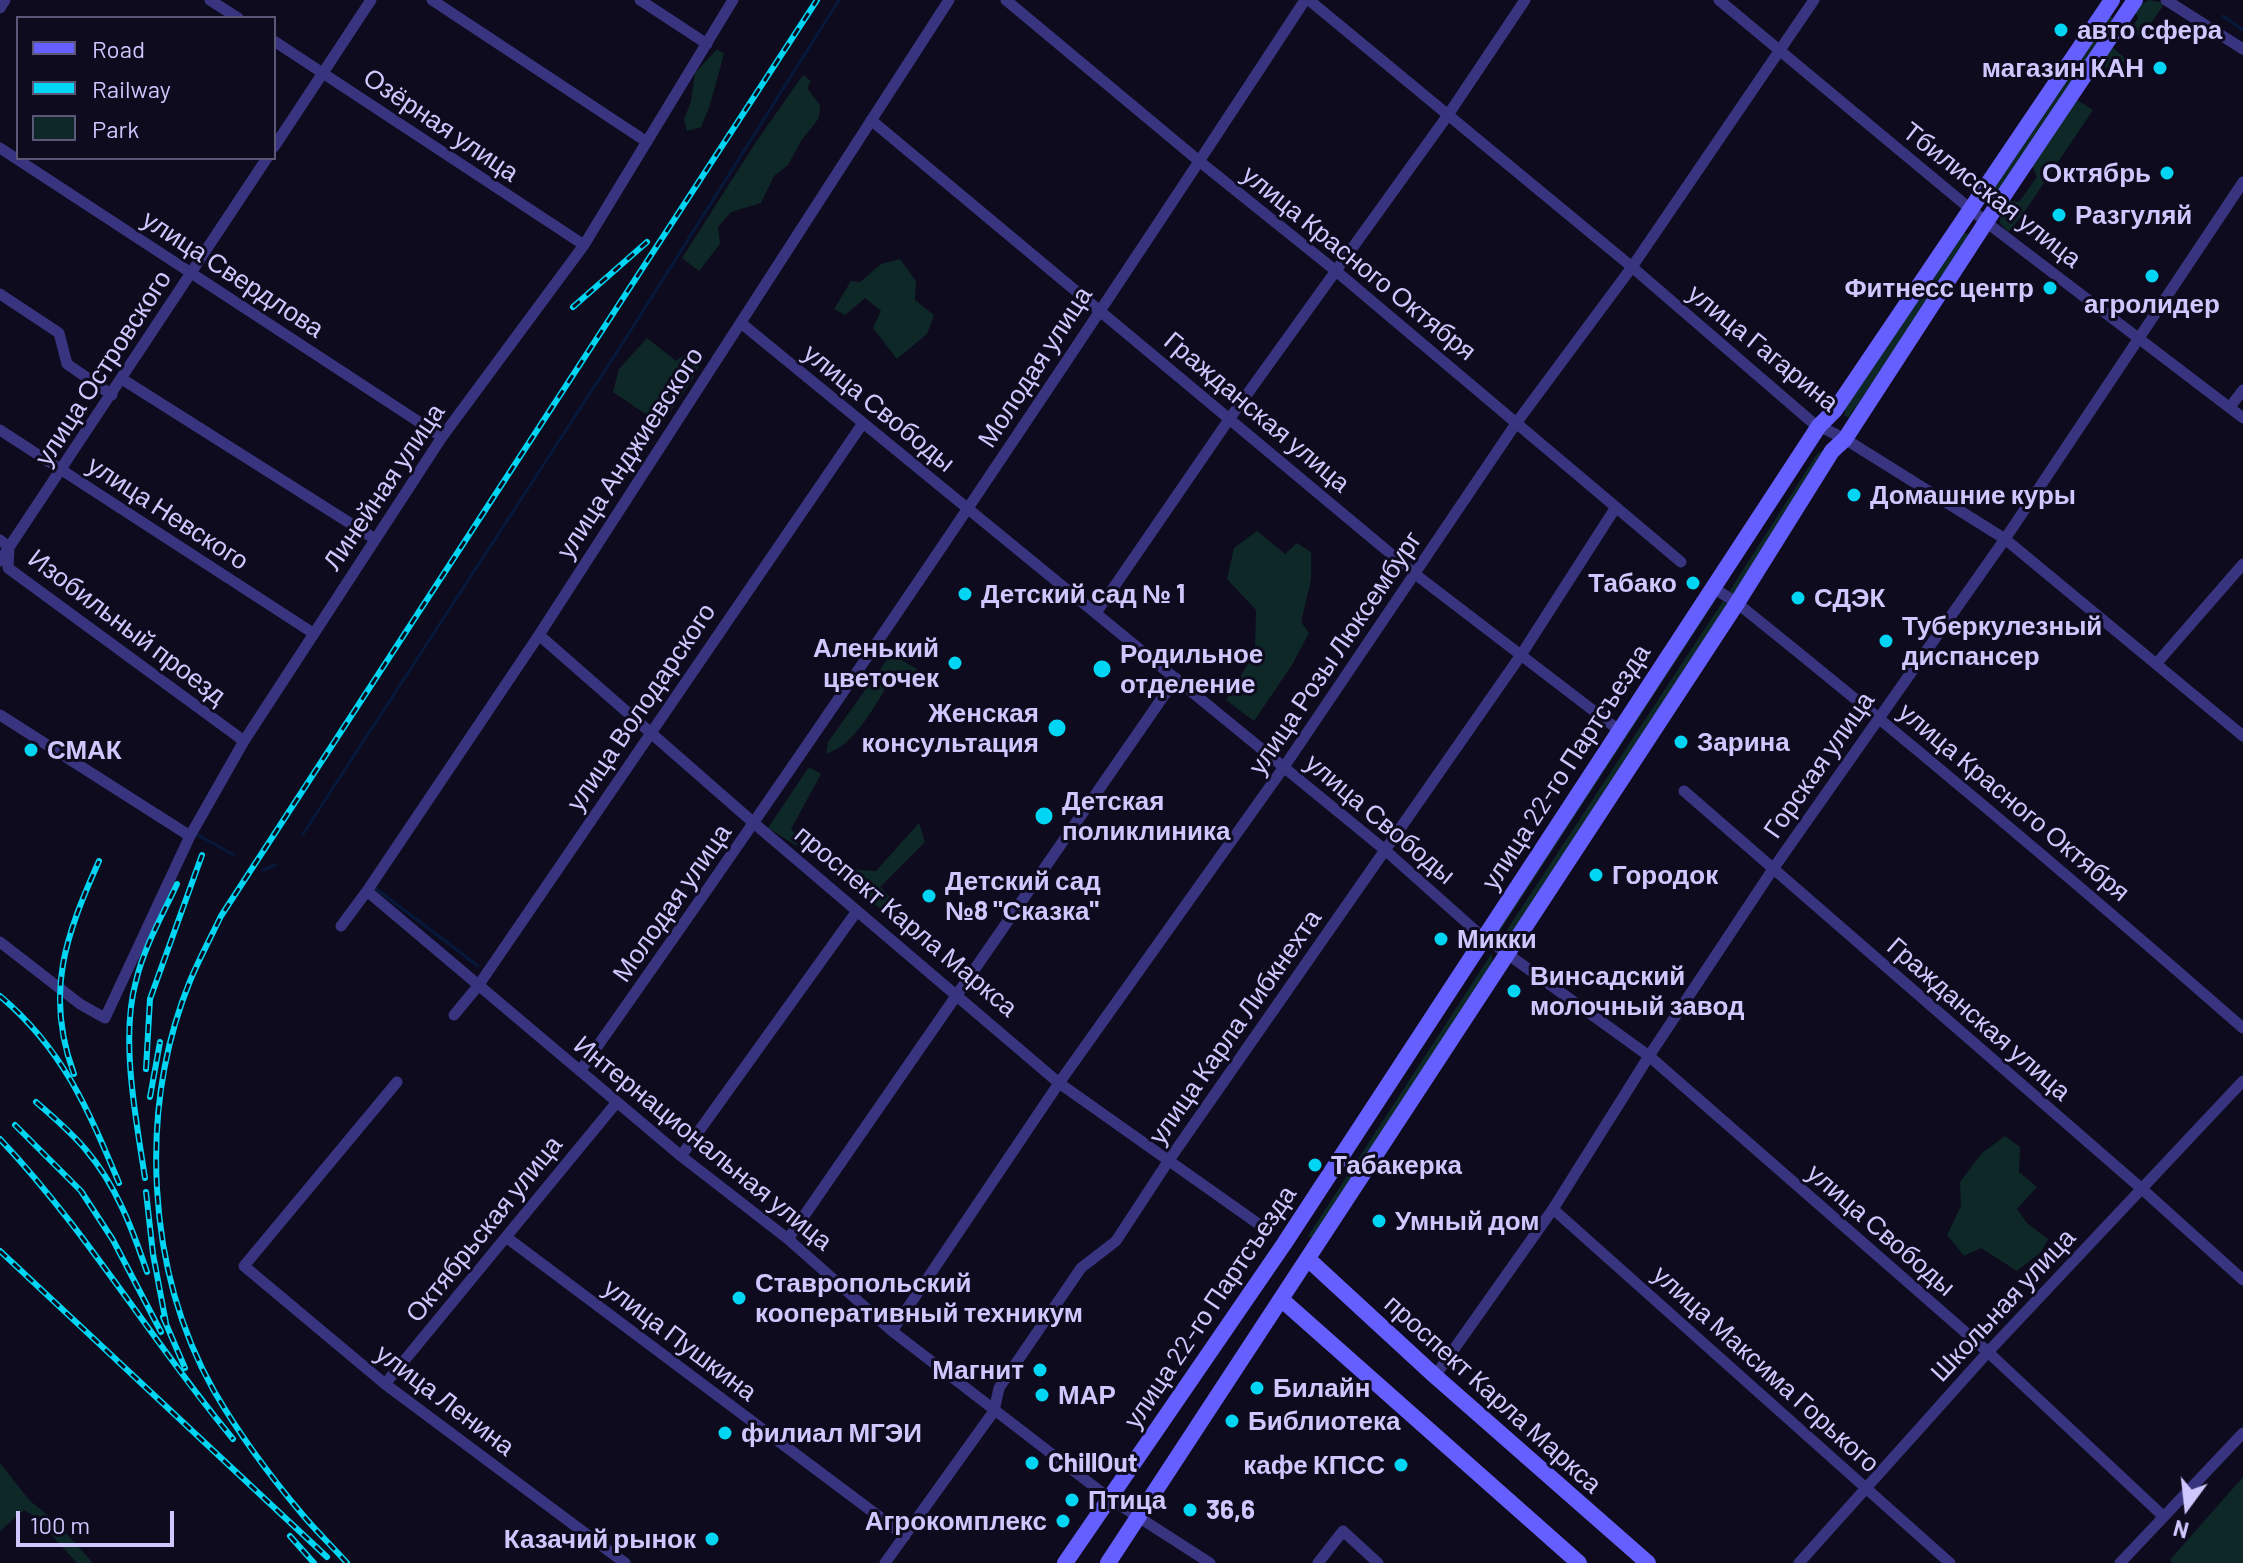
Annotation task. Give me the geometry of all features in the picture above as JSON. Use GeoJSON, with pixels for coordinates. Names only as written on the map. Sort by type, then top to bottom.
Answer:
{"type":"FeatureCollection","features":[{"type":"Feature","properties":{"kind":"main road","name":"улица 22-го Партсъезда"},"geometry":{"type":"LineString","coordinates":[[1065,1563],[1284,1244],[1819,426],[1835,410],[2112,0]]}},
{"type":"Feature","properties":{"kind":"main road","name":"улица 22-го Партсъезда"},"geometry":{"type":"LineString","coordinates":[[1108,1563],[1737,603],[1832,451],[1845,439],[2135,0]]}},
{"type":"Feature","properties":{"kind":"main road","name":"проспект Карла Маркса"},"geometry":{"type":"LineString","coordinates":[[1308,1259],[1435,1376],[1648,1563]]}},
{"type":"Feature","properties":{"kind":"main road"},"geometry":{"type":"LineString","coordinates":[[1281,1299],[1579,1563]]}},
{"type":"Feature","properties":{"kind":"street"},"geometry":{"type":"LineString","coordinates":[[0,8],[5,0]]}},
{"type":"Feature","properties":{"kind":"street"},"geometry":{"type":"LineString","coordinates":[[210,0],[235,16]]}},
{"type":"Feature","properties":{"kind":"street"},"geometry":{"type":"LineString","coordinates":[[276,144],[371,0]]}},
{"type":"Feature","properties":{"kind":"street"},"geometry":{"type":"LineString","coordinates":[[432,0],[647,142]]}},
{"type":"Feature","properties":{"kind":"street"},"geometry":{"type":"LineString","coordinates":[[640,0],[707,44]]}},
{"type":"Feature","properties":{"kind":"street","name":"Линейная улица"},"geometry":{"type":"LineString","coordinates":[[0,942],[80,1004],[105,1018],[190,836],[244,741],[442,437],[584,245],[733,0]]}},
{"type":"Feature","properties":{"kind":"street","name":"улица Анджиевского"},"geometry":{"type":"LineString","coordinates":[[341,926],[539,635],[949,0]]}},
{"type":"Feature","properties":{"kind":"street","name":"улица Красного Октября"},"geometry":{"type":"LineString","coordinates":[[1006,0],[1336,271],[1681,562]]}},
{"type":"Feature","properties":{"kind":"street","name":"Молодая улица"},"geometry":{"type":"LineString","coordinates":[[580,1071],[755,824],[1307,0]]}},
{"type":"Feature","properties":{"kind":"street","name":"улица Гагарина"},"geometry":{"type":"LineString","coordinates":[[1307,0],[1632,267],[1819,426],[2005,539],[2243,736]]}},
{"type":"Feature","properties":{"kind":"street"},"geometry":{"type":"LineString","coordinates":[[1096,613],[1230,418],[1448,115],[1525,0]]}},
{"type":"Feature","properties":{"kind":"street","name":"Тбилисская улица"},"geometry":{"type":"LineString","coordinates":[[1719,0],[1986,222],[2243,418]]}},
{"type":"Feature","properties":{"kind":"street","name":"улица Розы Люксембург"},"geometry":{"type":"LineString","coordinates":[[892,1331],[1059,1083],[1284,767],[1517,422],[1632,267],[1814,0]]}},
{"type":"Feature","properties":{"kind":"street"},"geometry":{"type":"LineString","coordinates":[[2166,0],[2243,49]]}},
{"type":"Feature","properties":{"kind":"street","name":"Озёрная улица"},"geometry":{"type":"LineString","coordinates":[[276,42],[584,245]]}},
{"type":"Feature","properties":{"kind":"street","name":"Гражданская улица"},"geometry":{"type":"LineString","coordinates":[[871,120],[1415,574],[1620,731]]}},
{"type":"Feature","properties":{"kind":"street","name":"улица Свердлова"},"geometry":{"type":"LineString","coordinates":[[18,160],[442,437]]}},
{"type":"Feature","properties":{"kind":"street","name":"улица Островского"},"geometry":{"type":"LineString","coordinates":[[0,561],[4,544],[62,470],[266,160]]}},
{"type":"Feature","properties":{"kind":"street","name":"Горская улица"},"geometry":{"type":"LineString","coordinates":[[1435,1376],[1553,1209],[1649,1056],[1773,869],[2005,539],[2243,182]]}},
{"type":"Feature","properties":{"kind":"street"},"geometry":{"type":"LineString","coordinates":[[0,294],[59,333],[67,364],[112,395]]}},
{"type":"Feature","properties":{"kind":"street","name":"улица Свободы"},"geometry":{"type":"LineString","coordinates":[[741,323],[1385,850],[1483,936],[1649,1056],[1988,1352],[2163,1516]]}},
{"type":"Feature","properties":{"kind":"street"},"geometry":{"type":"LineString","coordinates":[[122,379],[375,539]]}},
{"type":"Feature","properties":{"kind":"street"},"geometry":{"type":"LineString","coordinates":[[2230,407],[2243,390]]}},
{"type":"Feature","properties":{"kind":"street","name":"улица Володарского"},"geometry":{"type":"LineString","coordinates":[[454,1015],[478,986],[863,423]]}},
{"type":"Feature","properties":{"kind":"street","name":"улица Невского"},"geometry":{"type":"LineString","coordinates":[[0,430],[313,633]]}},
{"type":"Feature","properties":{"kind":"street","name":"улица Карла Либкнехта"},"geometry":{"type":"LineString","coordinates":[[885,1563],[994,1411],[999,1388],[1081,1268],[1116,1241],[1169,1160],[1521,655],[1616,507]]}},
{"type":"Feature","properties":{"kind":"street","name":"Изобильный проезд"},"geometry":{"type":"LineString","coordinates":[[4,544],[8,568],[244,741]]}},
{"type":"Feature","properties":{"kind":"street"},"geometry":{"type":"LineString","coordinates":[[2156,664],[2243,564]]}},
{"type":"Feature","properties":{"kind":"street","name":"улица Красного Октября"},"geometry":{"type":"LineString","coordinates":[[1712,587],[1737,603],[1879,716],[2059,867],[2243,1028]]}},
{"type":"Feature","properties":{"kind":"street","name":"проспект Карла Маркса"},"geometry":{"type":"LineString","coordinates":[[539,635],[1059,1083],[1257,1223]]}},
{"type":"Feature","properties":{"kind":"street"},"geometry":{"type":"LineString","coordinates":[[788,1239],[1176,678]]}},
{"type":"Feature","properties":{"kind":"street"},"geometry":{"type":"LineString","coordinates":[[0,715],[190,836]]}},
{"type":"Feature","properties":{"kind":"street","name":"Гражданская улица"},"geometry":{"type":"LineString","coordinates":[[1684,791],[2243,1280]]}},
{"type":"Feature","properties":{"kind":"street","name":"Интернациональная улица"},"geometry":{"type":"LineString","coordinates":[[367,891],[681,1156],[788,1239],[892,1331],[1109,1498],[1210,1563]]}},
{"type":"Feature","properties":{"kind":"street"},"geometry":{"type":"LineString","coordinates":[[681,1156],[857,911]]}},
{"type":"Feature","properties":{"kind":"street","name":"Школьная улица"},"geometry":{"type":"LineString","coordinates":[[1799,1563],[1988,1352],[2243,1081]]}},
{"type":"Feature","properties":{"kind":"street","name":"улица Ленина"},"geometry":{"type":"LineString","coordinates":[[397,1082],[244,1266],[385,1384],[625,1563]]}},
{"type":"Feature","properties":{"kind":"street","name":"Октябрьская улица"},"geometry":{"type":"LineString","coordinates":[[385,1384],[617,1102]]}},
{"type":"Feature","properties":{"kind":"street","name":"улица Максима Горького"},"geometry":{"type":"LineString","coordinates":[[1553,1209],[1950,1563]]}},
{"type":"Feature","properties":{"kind":"street","name":"улица Пушкина"},"geometry":{"type":"LineString","coordinates":[[506,1237],[905,1536]]}},
{"type":"Feature","properties":{"kind":"street"},"geometry":{"type":"LineString","coordinates":[[2120,1563],[2243,1433]]}},
{"type":"Feature","properties":{"kind":"street"},"geometry":{"type":"LineString","coordinates":[[1318,1563],[1343,1531],[1378,1563]]}},
{"type":"Feature","properties":{"kind":"green space"},"geometry":{"type":"Polygon","coordinates":[[[2149,0],[2165,3],[2141,37],[2131,29],[2138,18],[2135,12],[2149,0]]]}},
{"type":"Feature","properties":{"kind":"green space"},"geometry":{"type":"Polygon","coordinates":[[[2108,17],[2112,17],[2113,22],[1992,198],[1988,195],[2108,17]]]}},
{"type":"Feature","properties":{"kind":"green space"},"geometry":{"type":"Polygon","coordinates":[[[2111,46],[2126,59],[2116,75],[2099,63],[2111,46]]]}},
{"type":"Feature","properties":{"kind":"green space"},"geometry":{"type":"Polygon","coordinates":[[[717,49],[724,54],[709,108],[701,127],[687,131],[684,120],[691,101],[695,73],[717,49]]]}},
{"type":"Feature","properties":{"kind":"green space"},"geometry":{"type":"Polygon","coordinates":[[[803,75],[811,81],[807,88],[820,105],[819,118],[788,165],[774,176],[761,203],[731,212],[718,227],[720,244],[699,271],[682,258],[803,75]]]}},
{"type":"Feature","properties":{"kind":"green space"},"geometry":{"type":"Polygon","coordinates":[[[2077,100],[2093,110],[2008,232],[2000,223],[2001,209],[2007,200],[2019,202],[2037,177],[2032,165],[2077,100]]]}},
{"type":"Feature","properties":{"kind":"green space"},"geometry":{"type":"Polygon","coordinates":[[[1963,233],[1968,234],[1967,241],[1849,417],[1845,416],[1845,409],[1963,233]]]}},
{"type":"Feature","properties":{"kind":"green space"},"geometry":{"type":"Polygon","coordinates":[[[900,259],[916,281],[915,300],[934,315],[927,334],[897,359],[873,328],[881,311],[865,298],[845,315],[834,309],[851,281],[860,282],[881,264],[900,259]]]}},
{"type":"Feature","properties":{"kind":"green space"},"geometry":{"type":"Polygon","coordinates":[[[647,338],[676,361],[689,352],[702,358],[690,384],[662,425],[613,392],[619,369],[647,338]]]}},
{"type":"Feature","properties":{"kind":"green space"},"geometry":{"type":"Polygon","coordinates":[[[1823,450],[1732,598],[1727,595],[1817,454],[1823,450]]]}},
{"type":"Feature","properties":{"kind":"green space"},"geometry":{"type":"Polygon","coordinates":[[[1257,531],[1285,554],[1297,543],[1311,552],[1311,580],[1301,622],[1309,633],[1292,665],[1254,721],[1226,700],[1255,652],[1256,610],[1227,579],[1234,548],[1257,531]]]}},
{"type":"Feature","properties":{"kind":"green space"},"geometry":{"type":"Polygon","coordinates":[[[1712,597],[1717,598],[1496,937],[1492,934],[1712,597]]]}},
{"type":"Feature","properties":{"kind":"green space"},"geometry":{"type":"Polygon","coordinates":[[[1723,601],[1727,604],[1508,938],[1501,939],[1723,601]]]}},
{"type":"Feature","properties":{"kind":"green space"},"geometry":{"type":"Polygon","coordinates":[[[891,654],[917,669],[915,678],[896,672],[858,730],[826,754],[828,742],[891,654]]]}},
{"type":"Feature","properties":{"kind":"green space"},"geometry":{"type":"Polygon","coordinates":[[[809,767],[821,774],[791,829],[800,840],[797,846],[768,828],[809,767]]]}},
{"type":"Feature","properties":{"kind":"green space"},"geometry":{"type":"Polygon","coordinates":[[[919,823],[925,842],[880,887],[902,908],[896,920],[830,872],[842,858],[858,870],[876,871],[919,823]]]}},
{"type":"Feature","properties":{"kind":"green space"},"geometry":{"type":"Polygon","coordinates":[[[1492,953],[1492,965],[1314,1239],[1308,1236],[1492,953]]]}},
{"type":"Feature","properties":{"kind":"green space"},"geometry":{"type":"Polygon","coordinates":[[[2005,1136],[2020,1147],[2019,1172],[2037,1187],[2017,1209],[2027,1223],[2048,1239],[2041,1252],[2017,1271],[1981,1248],[1964,1256],[1947,1235],[1961,1206],[1960,1182],[1982,1153],[2005,1136]]]}},
{"type":"Feature","properties":{"kind":"green space"},"geometry":{"type":"Polygon","coordinates":[[[0,1463],[30,1501],[55,1521],[93,1563],[77,1563],[34,1516],[24,1510],[0,1531],[0,1463]]]}},
{"type":"Feature","properties":{"kind":"green space"},"geometry":{"type":"Polygon","coordinates":[[[2243,1477],[2243,1563],[2173,1563],[2170,1560],[2243,1477]]]}},
{"type":"Feature","properties":{"kind":"waterway"},"geometry":{"type":"LineString","coordinates":[[303,834],[626,338],[839,0]]}},
{"type":"Feature","properties":{"kind":"waterway"},"geometry":{"type":"LineString","coordinates":[[2223,16],[2243,30]]}},
{"type":"Feature","properties":{"kind":"waterway"},"geometry":{"type":"LineString","coordinates":[[198,835],[234,855]]}},
{"type":"Feature","properties":{"kind":"waterway"},"geometry":{"type":"LineString","coordinates":[[263,870],[275,865]]}},
{"type":"Feature","properties":{"kind":"waterway"},"geometry":{"type":"LineString","coordinates":[[375,888],[478,966]]}},
{"type":"Feature","properties":{"kind":"railway"},"geometry":{"type":"LineString","coordinates":[[347,1563],[290,1500],[234,1423],[191,1344],[174,1294],[163,1242],[157,1189],[157,1135],[162,1082],[173,1030],[190,981],[221,916],[817,0]]}},
{"type":"Feature","properties":{"kind":"railway"},"geometry":{"type":"LineString","coordinates":[[573,307],[647,242]]}},
{"type":"Feature","properties":{"kind":"railway"},"geometry":{"type":"LineString","coordinates":[[146,1069],[150,999],[202,855]]}},
{"type":"Feature","properties":{"kind":"railway"},"geometry":{"type":"LineString","coordinates":[[74,1074],[61,1017],[63,965],[77,914],[99,861]]}},
{"type":"Feature","properties":{"kind":"railway"},"geometry":{"type":"LineString","coordinates":[[145,1178],[131,1079],[131,1003],[144,956],[177,884]]}},
{"type":"Feature","properties":{"kind":"railway"},"geometry":{"type":"LineString","coordinates":[[0,996],[41,1037],[72,1082],[119,1183]]}},
{"type":"Feature","properties":{"kind":"railway"},"geometry":{"type":"LineString","coordinates":[[150,1097],[160,1042]]}},
{"type":"Feature","properties":{"kind":"railway"},"geometry":{"type":"LineString","coordinates":[[36,1102],[97,1163],[115,1192],[147,1272]]}},
{"type":"Feature","properties":{"kind":"railway"},"geometry":{"type":"LineString","coordinates":[[15,1125],[81,1191],[113,1240],[161,1332]]}},
{"type":"Feature","properties":{"kind":"railway"},"geometry":{"type":"LineString","coordinates":[[0,1139],[62,1211],[233,1439]]}},
{"type":"Feature","properties":{"kind":"railway"},"geometry":{"type":"LineString","coordinates":[[146,1192],[153,1254],[166,1323]]}},
{"type":"Feature","properties":{"kind":"railway"},"geometry":{"type":"LineString","coordinates":[[0,1251],[327,1557]]}},
{"type":"Feature","properties":{"kind":"railway"},"geometry":{"type":"LineString","coordinates":[[163,1317],[185,1368]]}},
{"type":"Feature","properties":{"kind":"railway"},"geometry":{"type":"LineString","coordinates":[[290,1536],[314,1563]]}},
{"type":"Feature","properties":{"kind":"place","name":"авто сфера"},"geometry":{"type":"Point","coordinates":[2061,30]}},
{"type":"Feature","properties":{"kind":"place","name":"магазин КАН"},"geometry":{"type":"Point","coordinates":[2160,68]}},
{"type":"Feature","properties":{"kind":"place","name":"Октябрь"},"geometry":{"type":"Point","coordinates":[2167,173]}},
{"type":"Feature","properties":{"kind":"place","name":"Разгуляй"},"geometry":{"type":"Point","coordinates":[2059,215]}},
{"type":"Feature","properties":{"kind":"place","name":"агролидер"},"geometry":{"type":"Point","coordinates":[2152,276]}},
{"type":"Feature","properties":{"kind":"place","name":"Фитнесс центр"},"geometry":{"type":"Point","coordinates":[2050,288]}},
{"type":"Feature","properties":{"kind":"place","name":"Домашние куры"},"geometry":{"type":"Point","coordinates":[1854,495]}},
{"type":"Feature","properties":{"kind":"place","name":"Табако"},"geometry":{"type":"Point","coordinates":[1693,583]}},
{"type":"Feature","properties":{"kind":"place","name":"Детский сад № 1"},"geometry":{"type":"Point","coordinates":[965,594]}},
{"type":"Feature","properties":{"kind":"place","name":"СДЭК"},"geometry":{"type":"Point","coordinates":[1798,598]}},
{"type":"Feature","properties":{"kind":"place","name":"Туберкулезный диспансер"},"geometry":{"type":"Point","coordinates":[1886,641]}},
{"type":"Feature","properties":{"kind":"place","name":"Аленький цветочек"},"geometry":{"type":"Point","coordinates":[955,663]}},
{"type":"Feature","properties":{"kind":"place","name":"Родильное отделение"},"geometry":{"type":"Point","coordinates":[1102,669]}},
{"type":"Feature","properties":{"kind":"place","name":"Женская консультация"},"geometry":{"type":"Point","coordinates":[1057,728]}},
{"type":"Feature","properties":{"kind":"place","name":"Зарина"},"geometry":{"type":"Point","coordinates":[1681,742]}},
{"type":"Feature","properties":{"kind":"place","name":"СМАК"},"geometry":{"type":"Point","coordinates":[31,750]}},
{"type":"Feature","properties":{"kind":"place","name":"Детская поликлиника"},"geometry":{"type":"Point","coordinates":[1044,816]}},
{"type":"Feature","properties":{"kind":"place","name":"Городок"},"geometry":{"type":"Point","coordinates":[1596,875]}},
{"type":"Feature","properties":{"kind":"place","name":"Детский сад №8 \"Сказка\""},"geometry":{"type":"Point","coordinates":[929,896]}},
{"type":"Feature","properties":{"kind":"place","name":"Микки"},"geometry":{"type":"Point","coordinates":[1441,939]}},
{"type":"Feature","properties":{"kind":"place","name":"Винсадский молочный завод"},"geometry":{"type":"Point","coordinates":[1514,991]}},
{"type":"Feature","properties":{"kind":"place","name":"Табакерка"},"geometry":{"type":"Point","coordinates":[1315,1165]}},
{"type":"Feature","properties":{"kind":"place","name":"Умный дом"},"geometry":{"type":"Point","coordinates":[1379,1221]}},
{"type":"Feature","properties":{"kind":"place","name":"Ставропольский кооперативный техникум"},"geometry":{"type":"Point","coordinates":[739,1298]}},
{"type":"Feature","properties":{"kind":"place","name":"Магнит"},"geometry":{"type":"Point","coordinates":[1040,1370]}},
{"type":"Feature","properties":{"kind":"place","name":"Билайн"},"geometry":{"type":"Point","coordinates":[1257,1388]}},
{"type":"Feature","properties":{"kind":"place","name":"МАР"},"geometry":{"type":"Point","coordinates":[1042,1395]}},
{"type":"Feature","properties":{"kind":"place","name":"Библиотека"},"geometry":{"type":"Point","coordinates":[1232,1421]}},
{"type":"Feature","properties":{"kind":"place","name":"филиал МГЭИ"},"geometry":{"type":"Point","coordinates":[725,1433]}},
{"type":"Feature","properties":{"kind":"place","name":"ChillOut"},"geometry":{"type":"Point","coordinates":[1032,1463]}},
{"type":"Feature","properties":{"kind":"place","name":"кафе КПСС"},"geometry":{"type":"Point","coordinates":[1401,1465]}},
{"type":"Feature","properties":{"kind":"place","name":"Птица"},"geometry":{"type":"Point","coordinates":[1072,1500]}},
{"type":"Feature","properties":{"kind":"place","name":"36,6"},"geometry":{"type":"Point","coordinates":[1190,1510]}},
{"type":"Feature","properties":{"kind":"place","name":"Агрокомплекс"},"geometry":{"type":"Point","coordinates":[1063,1521]}},
{"type":"Feature","properties":{"kind":"place","name":"Казачий рынок"},"geometry":{"type":"Point","coordinates":[712,1539]}}]}
